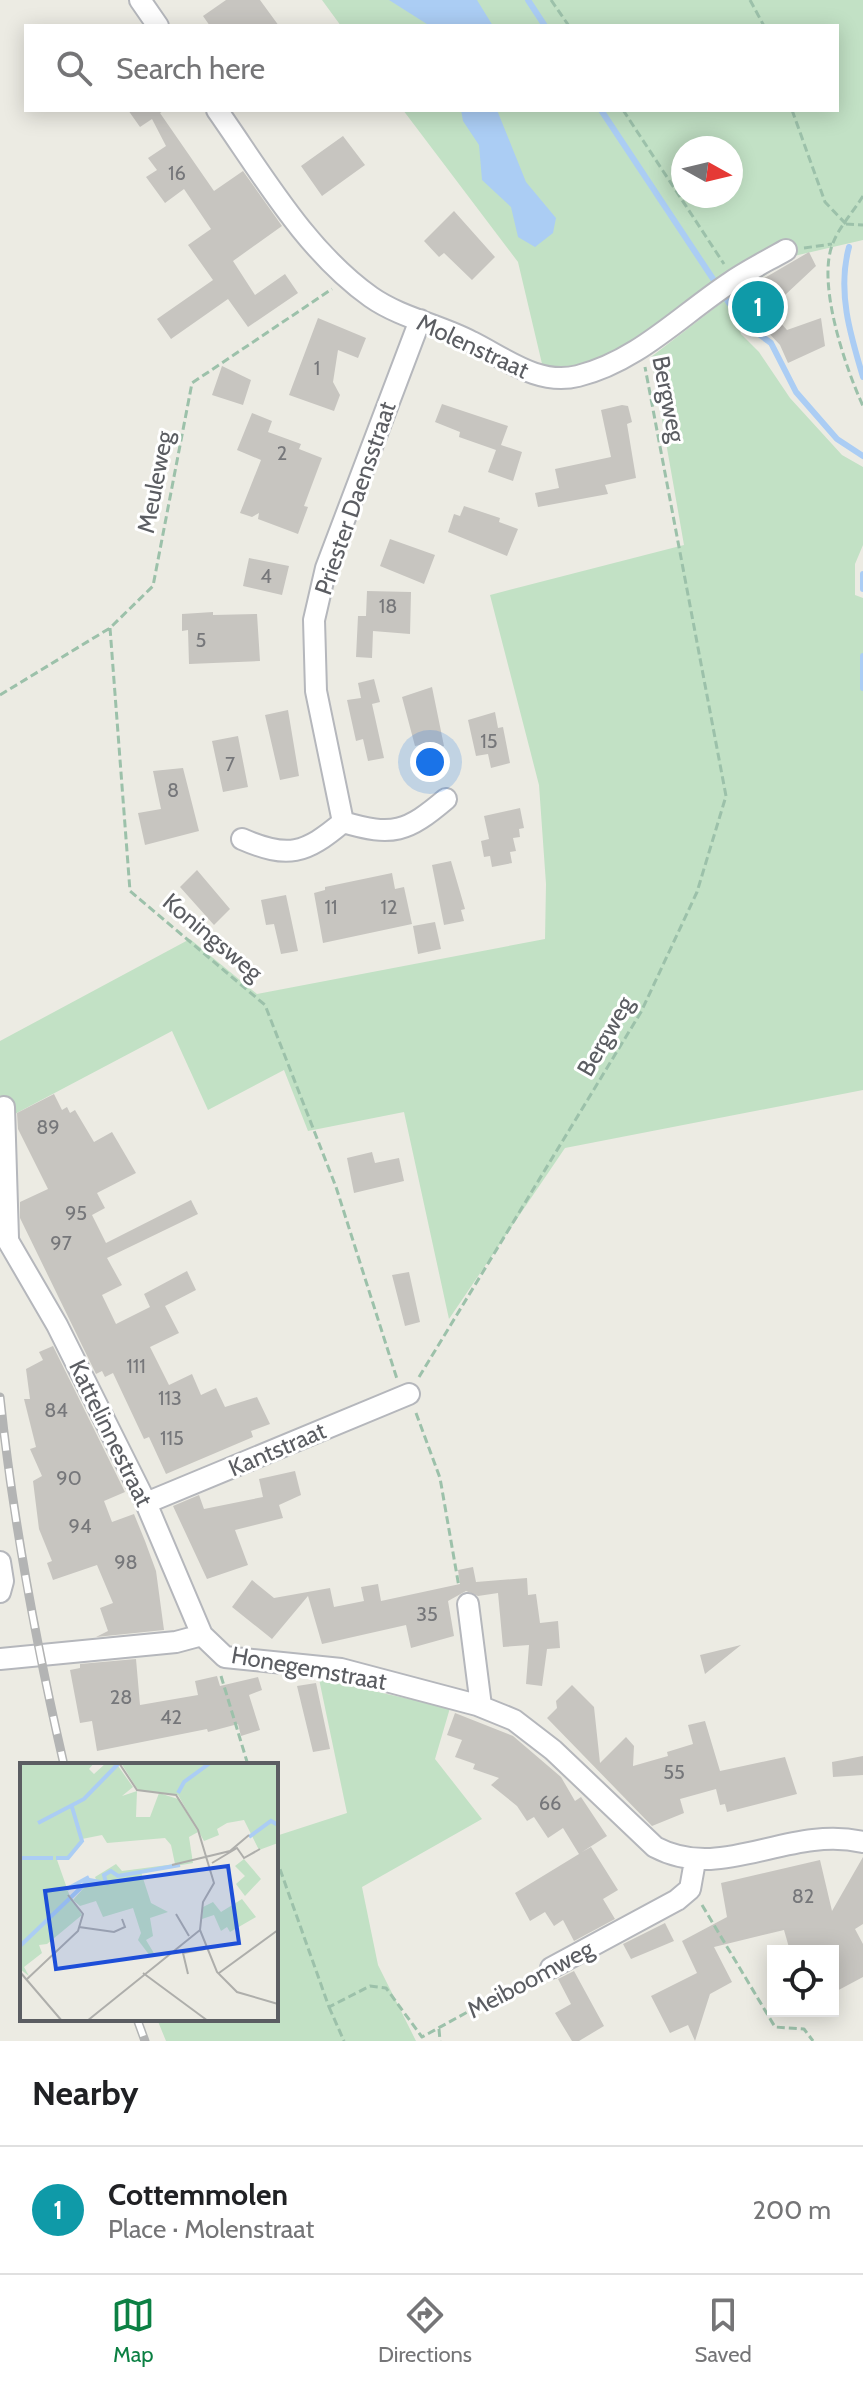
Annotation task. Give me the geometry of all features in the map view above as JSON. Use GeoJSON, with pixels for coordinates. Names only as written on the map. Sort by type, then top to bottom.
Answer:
{"type":"FeatureCollection","features":[{"type":"Feature","properties":{"kind":"street"},"geometry":{"type":"LineString","coordinates":[[140,0],[157,24]]}},
{"type":"Feature","properties":{"kind":"street","name":"Molenstraat"},"geometry":{"type":"LineString","coordinates":[[218,112],[315,246],[348,278],[373,298],[553,380],[578,376],[611,364],[641,347],[733,280],[786,250]]}},
{"type":"Feature","properties":{"kind":"street","name":"Priester Daensstraat"},"geometry":{"type":"LineString","coordinates":[[343,822],[316,691],[314,620],[326,568],[420,320]]}},
{"type":"Feature","properties":{"kind":"street"},"geometry":{"type":"LineString","coordinates":[[242,839],[269,851],[297,851],[316,844],[343,822],[371,831],[401,831],[419,822],[446,799]]}},
{"type":"Feature","properties":{"kind":"street","name":"Kattelinnestraat"},"geometry":{"type":"LineString","coordinates":[[4,1107],[4,1232],[57,1325],[146,1503],[202,1635]]}},
{"type":"Feature","properties":{"kind":"street","name":"Kantstraat"},"geometry":{"type":"LineString","coordinates":[[146,1503],[409,1394]]}},
{"type":"Feature","properties":{"kind":"street"},"geometry":{"type":"LineString","coordinates":[[0,1562],[3,1581],[0,1592]]}},
{"type":"Feature","properties":{"kind":"street"},"geometry":{"type":"LineString","coordinates":[[464,1600],[481,1706]]}},
{"type":"Feature","properties":{"kind":"street","name":"Honegemstraat"},"geometry":{"type":"LineString","coordinates":[[0,1659],[176,1642],[202,1635],[225,1657],[341,1669],[481,1706],[514,1720],[553,1750],[655,1847],[675,1858],[716,1861],[796,1840],[825,1836],[863,1842]]}},
{"type":"Feature","properties":{"kind":"street"},"geometry":{"type":"LineString","coordinates":[[690,1889],[695,1861]]}},
{"type":"Feature","properties":{"kind":"street","name":"Meiboomweg"},"geometry":{"type":"LineString","coordinates":[[551,1968],[690,1889]]}},
{"type":"Feature","properties":{"kind":"path"},"geometry":{"type":"LineString","coordinates":[[551,0],[568,24]]}},
{"type":"Feature","properties":{"kind":"path"},"geometry":{"type":"LineString","coordinates":[[750,0],[763,24]]}},
{"type":"Feature","properties":{"kind":"path"},"geometry":{"type":"LineString","coordinates":[[624,112],[733,280]]}},
{"type":"Feature","properties":{"kind":"path"},"geometry":{"type":"LineString","coordinates":[[793,112],[825,202],[846,224],[863,225]]}},
{"type":"Feature","properties":{"kind":"path"},"geometry":{"type":"LineString","coordinates":[[863,196],[832,244],[829,283],[848,375],[863,406]]}},
{"type":"Feature","properties":{"kind":"path"},"geometry":{"type":"LineString","coordinates":[[786,250],[832,244]]}},
{"type":"Feature","properties":{"kind":"path","name":"Meuleweg"},"geometry":{"type":"LineString","coordinates":[[0,695],[110,628],[153,586],[192,383],[348,278]]}},
{"type":"Feature","properties":{"kind":"path","name":"Bergweg"},"geometry":{"type":"LineString","coordinates":[[409,1394],[641,1012],[697,892],[726,796],[641,347]]}},
{"type":"Feature","properties":{"kind":"path","name":"Koningsweg"},"geometry":{"type":"LineString","coordinates":[[110,628],[130,891],[265,1005],[336,1187],[399,1386],[409,1394]]}},
{"type":"Feature","properties":{"kind":"path"},"geometry":{"type":"LineString","coordinates":[[409,1394],[440,1478],[464,1600]]}},
{"type":"Feature","properties":{"kind":"path"},"geometry":{"type":"LineString","coordinates":[[225,1657],[219,1671],[247,1763]]}},
{"type":"Feature","properties":{"kind":"path"},"geometry":{"type":"LineString","coordinates":[[278,1864],[344,2041]]}},
{"type":"Feature","properties":{"kind":"path"},"geometry":{"type":"LineString","coordinates":[[690,1889],[775,2027],[804,2029],[813,2041]]}},
{"type":"Feature","properties":{"kind":"path","name":"Meiboomweg"},"geometry":{"type":"LineString","coordinates":[[329,2007],[370,1986],[386,1988],[422,2037],[551,1968]]}},
{"type":"Feature","properties":{"kind":"path"},"geometry":{"type":"LineString","coordinates":[[439,2028],[440,2041]]}},
{"type":"Feature","properties":{"kind":"green space"},"geometry":{"type":"Polygon","coordinates":[[[322,0],[863,0],[863,240],[794,256],[734,296],[728,272],[665,322],[619,352],[569,368],[543,368],[518,262],[405,112],[839,112],[839,24],[340,24],[322,0]]]}},
{"type":"Feature","properties":{"kind":"green space"},"geometry":{"type":"Polygon","coordinates":[[[725,300],[737,318],[741,334],[759,352],[790,398],[842,455],[863,467],[863,545],[855,564],[855,595],[863,598],[863,1090],[565,1148],[449,1319],[404,1112],[308,1131],[284,1070],[208,1110],[172,1031],[11,1116],[0,1104],[0,1041],[190,939],[257,994],[545,939],[546,884],[539,785],[490,595],[684,545],[651,357],[725,300]]]}},
{"type":"Feature","properties":{"kind":"green space"},"geometry":{"type":"Polygon","coordinates":[[[319,1679],[450,1708],[435,1759],[482,1819],[362,1887],[378,1965],[416,2041],[166,2041],[158,2021],[278,2021],[278,1835],[347,1813],[319,1679]]]}},
{"type":"Feature","properties":{"kind":"water"},"geometry":{"type":"Polygon","coordinates":[[[389,0],[477,0],[492,24],[427,24],[389,0]]]}},
{"type":"Feature","properties":{"kind":"water"},"geometry":{"type":"Polygon","coordinates":[[[461,112],[498,112],[526,182],[556,218],[553,233],[535,247],[518,237],[511,207],[482,180],[479,145],[463,121],[461,112]]]}},
{"type":"Feature","properties":{"kind":"building"},"geometry":{"type":"Polygon","coordinates":[[[226,0],[260,0],[278,24],[209,24],[203,16],[226,0]]]}},
{"type":"Feature","properties":{"kind":"building"},"geometry":{"type":"Polygon","coordinates":[[[129,112],[162,112],[214,191],[243,171],[282,226],[233,261],[255,295],[285,274],[298,293],[248,327],[228,299],[171,339],[157,319],[213,280],[188,245],[211,229],[184,189],[165,203],[146,177],[157,170],[148,158],[166,146],[152,119],[140,127],[129,112]]]}},
{"type":"Feature","properties":{"kind":"building"},"geometry":{"type":"Polygon","coordinates":[[[343,136],[365,165],[322,196],[301,166],[343,136]]]}},
{"type":"Feature","properties":{"kind":"building"},"geometry":{"type":"Polygon","coordinates":[[[454,211],[495,257],[472,280],[444,253],[439,257],[424,241],[454,211]]]}},
{"type":"Feature","properties":{"kind":"building"},"geometry":{"type":"Polygon","coordinates":[[[809,252],[816,266],[769,310],[787,330],[821,318],[825,346],[788,363],[780,345],[734,296],[809,252]]]}},
{"type":"Feature","properties":{"kind":"building"},"geometry":{"type":"Polygon","coordinates":[[[318,318],[366,338],[358,358],[338,350],[333,382],[340,395],[334,411],[289,395],[318,318]]]}},
{"type":"Feature","properties":{"kind":"building"},"geometry":{"type":"Polygon","coordinates":[[[222,366],[251,380],[243,405],[212,395],[222,366]]]}},
{"type":"Feature","properties":{"kind":"building"},"geometry":{"type":"Polygon","coordinates":[[[442,404],[508,426],[501,445],[522,452],[513,481],[488,472],[496,450],[459,437],[460,432],[435,422],[442,404]]]}},
{"type":"Feature","properties":{"kind":"building"},"geometry":{"type":"Polygon","coordinates":[[[628,406],[632,422],[627,424],[636,478],[605,485],[608,494],[538,507],[535,493],[559,488],[555,469],[611,457],[601,410],[628,406]]]}},
{"type":"Feature","properties":{"kind":"building"},"geometry":{"type":"Polygon","coordinates":[[[252,413],[272,421],[268,432],[301,444],[299,449],[322,458],[304,506],[308,507],[298,534],[258,519],[259,513],[252,517],[240,513],[261,460],[237,450],[252,413]]]}},
{"type":"Feature","properties":{"kind":"building"},"geometry":{"type":"Polygon","coordinates":[[[464,506],[500,518],[499,522],[518,529],[507,556],[448,532],[454,514],[460,516],[464,506]]]}},
{"type":"Feature","properties":{"kind":"building"},"geometry":{"type":"Polygon","coordinates":[[[390,539],[435,555],[424,584],[380,566],[390,539]]]}},
{"type":"Feature","properties":{"kind":"building"},"geometry":{"type":"Polygon","coordinates":[[[249,558],[289,566],[282,595],[243,586],[249,558]]]}},
{"type":"Feature","properties":{"kind":"building"},"geometry":{"type":"Polygon","coordinates":[[[367,591],[411,592],[410,634],[373,631],[372,658],[356,657],[358,616],[366,616],[367,591]]]}},
{"type":"Feature","properties":{"kind":"building"},"geometry":{"type":"Polygon","coordinates":[[[213,612],[213,615],[257,614],[260,661],[189,664],[188,630],[182,631],[182,614],[213,612]]]}},
{"type":"Feature","properties":{"kind":"building"},"geometry":{"type":"Polygon","coordinates":[[[374,679],[380,702],[372,704],[384,758],[368,761],[363,739],[356,741],[347,700],[361,698],[358,683],[374,679]]]}},
{"type":"Feature","properties":{"kind":"building"},"geometry":{"type":"Polygon","coordinates":[[[432,687],[444,746],[427,749],[426,744],[415,746],[402,697],[432,687]]]}},
{"type":"Feature","properties":{"kind":"building"},"geometry":{"type":"Polygon","coordinates":[[[288,710],[299,776],[280,780],[265,715],[288,710]]]}},
{"type":"Feature","properties":{"kind":"building"},"geometry":{"type":"Polygon","coordinates":[[[495,712],[498,728],[503,727],[510,763],[491,768],[488,754],[476,756],[468,720],[495,712]]]}},
{"type":"Feature","properties":{"kind":"building"},"geometry":{"type":"Polygon","coordinates":[[[238,736],[248,787],[223,792],[212,741],[238,736]]]}},
{"type":"Feature","properties":{"kind":"building"},"geometry":{"type":"Polygon","coordinates":[[[183,768],[199,831],[145,845],[138,813],[161,809],[153,771],[183,768]]]}},
{"type":"Feature","properties":{"kind":"building"},"geometry":{"type":"Polygon","coordinates":[[[520,808],[524,828],[519,829],[520,837],[513,838],[516,851],[510,852],[512,863],[492,867],[490,856],[484,857],[481,841],[489,839],[484,816],[520,808]]]}},
{"type":"Feature","properties":{"kind":"building"},"geometry":{"type":"Polygon","coordinates":[[[451,861],[465,909],[461,910],[464,921],[444,925],[432,865],[451,861]]]}},
{"type":"Feature","properties":{"kind":"building"},"geometry":{"type":"Polygon","coordinates":[[[197,870],[230,909],[214,925],[180,887],[197,870]]]}},
{"type":"Feature","properties":{"kind":"building"},"geometry":{"type":"Polygon","coordinates":[[[392,873],[395,889],[404,887],[412,924],[323,943],[314,893],[325,890],[325,887],[392,873]]]}},
{"type":"Feature","properties":{"kind":"building"},"geometry":{"type":"Polygon","coordinates":[[[286,895],[298,951],[281,954],[274,924],[266,925],[261,900],[286,895]]]}},
{"type":"Feature","properties":{"kind":"building"},"geometry":{"type":"Polygon","coordinates":[[[435,922],[441,949],[418,954],[413,926],[435,922]]]}},
{"type":"Feature","properties":{"kind":"building"},"geometry":{"type":"Polygon","coordinates":[[[54,1094],[62,1110],[67,1107],[70,1113],[75,1110],[94,1142],[112,1132],[136,1173],[97,1193],[105,1208],[92,1215],[106,1243],[191,1200],[198,1214],[107,1258],[122,1285],[102,1295],[116,1324],[150,1307],[144,1294],[187,1271],[196,1290],[165,1306],[179,1333],[150,1347],[169,1385],[192,1374],[201,1395],[216,1388],[225,1407],[257,1397],[270,1424],[251,1431],[253,1437],[166,1474],[149,1437],[144,1439],[113,1373],[105,1377],[102,1371],[96,1374],[20,1218],[20,1202],[48,1189],[18,1129],[17,1113],[54,1094]]]}},
{"type":"Feature","properties":{"kind":"building"},"geometry":{"type":"Polygon","coordinates":[[[372,1152],[375,1163],[399,1158],[404,1181],[354,1193],[347,1158],[372,1152]]]}},
{"type":"Feature","properties":{"kind":"building"},"geometry":{"type":"Polygon","coordinates":[[[409,1272],[420,1322],[405,1326],[392,1275],[409,1272]]]}},
{"type":"Feature","properties":{"kind":"building"},"geometry":{"type":"Polygon","coordinates":[[[53,1346],[125,1492],[104,1501],[112,1522],[134,1514],[145,1541],[156,1571],[164,1630],[96,1637],[108,1631],[100,1608],[113,1603],[97,1565],[53,1580],[47,1563],[52,1561],[39,1529],[33,1481],[42,1476],[30,1449],[36,1447],[24,1399],[30,1399],[26,1369],[43,1360],[39,1352],[53,1346]]]}},
{"type":"Feature","properties":{"kind":"building"},"geometry":{"type":"Polygon","coordinates":[[[295,1471],[301,1495],[279,1505],[283,1518],[235,1530],[248,1565],[207,1579],[173,1506],[199,1495],[204,1509],[263,1497],[259,1479],[295,1471]]]}},
{"type":"Feature","properties":{"kind":"building"},"geometry":{"type":"Polygon","coordinates":[[[473,1567],[476,1582],[527,1578],[528,1595],[536,1594],[540,1623],[558,1621],[560,1648],[547,1649],[542,1686],[526,1684],[529,1645],[503,1647],[498,1593],[478,1596],[466,1591],[448,1601],[454,1636],[411,1648],[406,1625],[322,1644],[308,1596],[272,1639],[232,1607],[252,1580],[274,1598],[330,1588],[334,1607],[364,1601],[361,1587],[378,1584],[381,1601],[460,1584],[458,1570],[473,1567]]]}},
{"type":"Feature","properties":{"kind":"building"},"geometry":{"type":"Polygon","coordinates":[[[741,1645],[705,1674],[700,1655],[741,1645]]]}},
{"type":"Feature","properties":{"kind":"building"},"geometry":{"type":"Polygon","coordinates":[[[136,1659],[140,1705],[198,1695],[195,1681],[217,1676],[220,1686],[258,1677],[262,1690],[249,1695],[260,1730],[241,1736],[238,1724],[97,1751],[92,1721],[80,1723],[70,1670],[80,1668],[80,1664],[136,1659]]]}},
{"type":"Feature","properties":{"kind":"building"},"geometry":{"type":"Polygon","coordinates":[[[316,1683],[330,1749],[313,1752],[297,1686],[316,1683]]]}},
{"type":"Feature","properties":{"kind":"building"},"geometry":{"type":"Polygon","coordinates":[[[572,1685],[594,1707],[600,1763],[626,1737],[634,1746],[633,1766],[668,1756],[667,1752],[693,1744],[688,1725],[705,1721],[720,1771],[785,1757],[797,1794],[727,1812],[725,1804],[720,1805],[716,1789],[680,1799],[684,1813],[652,1826],[547,1718],[557,1708],[556,1701],[572,1685]]]}},
{"type":"Feature","properties":{"kind":"building"},"geometry":{"type":"Polygon","coordinates":[[[455,1713],[513,1736],[561,1777],[575,1801],[581,1797],[607,1836],[582,1852],[591,1847],[618,1890],[603,1899],[615,1919],[574,1941],[563,1920],[554,1926],[545,1912],[530,1921],[515,1893],[579,1854],[563,1828],[548,1838],[534,1817],[527,1821],[517,1806],[491,1785],[499,1778],[473,1769],[475,1764],[455,1757],[462,1740],[447,1735],[455,1713]]]}},
{"type":"Feature","properties":{"kind":"building"},"geometry":{"type":"Polygon","coordinates":[[[863,1756],[863,1775],[833,1777],[832,1762],[863,1756]]]}},
{"type":"Feature","properties":{"kind":"building"},"geometry":{"type":"Polygon","coordinates":[[[863,1857],[863,1924],[855,1929],[863,1944],[863,1977],[839,1990],[839,1945],[788,1945],[784,1930],[714,1947],[732,1982],[710,1994],[695,2041],[688,2025],[670,2033],[651,1996],[697,1973],[682,1941],[727,1917],[721,1883],[820,1860],[832,1911],[863,1857]]]}},
{"type":"Feature","properties":{"kind":"building"},"geometry":{"type":"Polygon","coordinates":[[[665,1923],[674,1941],[631,1959],[623,1944],[665,1923]]]}},
{"type":"Feature","properties":{"kind":"building"},"geometry":{"type":"Polygon","coordinates":[[[574,1971],[604,2026],[579,2041],[572,2041],[555,2013],[571,2004],[558,1979],[574,1971]]]}},
{"type":"Feature","properties":{"kind":"waterway"},"geometry":{"type":"LineString","coordinates":[[528,0],[544,24]]}},
{"type":"Feature","properties":{"kind":"waterway"},"geometry":{"type":"LineString","coordinates":[[602,112],[729,303],[745,324],[771,343],[796,392],[837,439],[863,456]]}},
{"type":"Feature","properties":{"kind":"waterway"},"geometry":{"type":"LineString","coordinates":[[849,247],[845,296],[863,377]]}},
{"type":"Feature","properties":{"kind":"waterway"},"geometry":{"type":"LineString","coordinates":[[863,574],[863,589]]}},
{"type":"Feature","properties":{"kind":"waterway"},"geometry":{"type":"LineString","coordinates":[[863,656],[863,688]]}},
{"type":"Feature","properties":{"kind":"railway"},"geometry":{"type":"LineString","coordinates":[[0,1397],[26,1582],[64,1763]]}},
{"type":"Feature","properties":{"kind":"railway"},"geometry":{"type":"LineString","coordinates":[[138,2021],[145,2041]]}},
{"type":"Feature","properties":{"kind":"place","name":"Cottemmolen"},"geometry":{"type":"Point","coordinates":[758,307]}}]}
